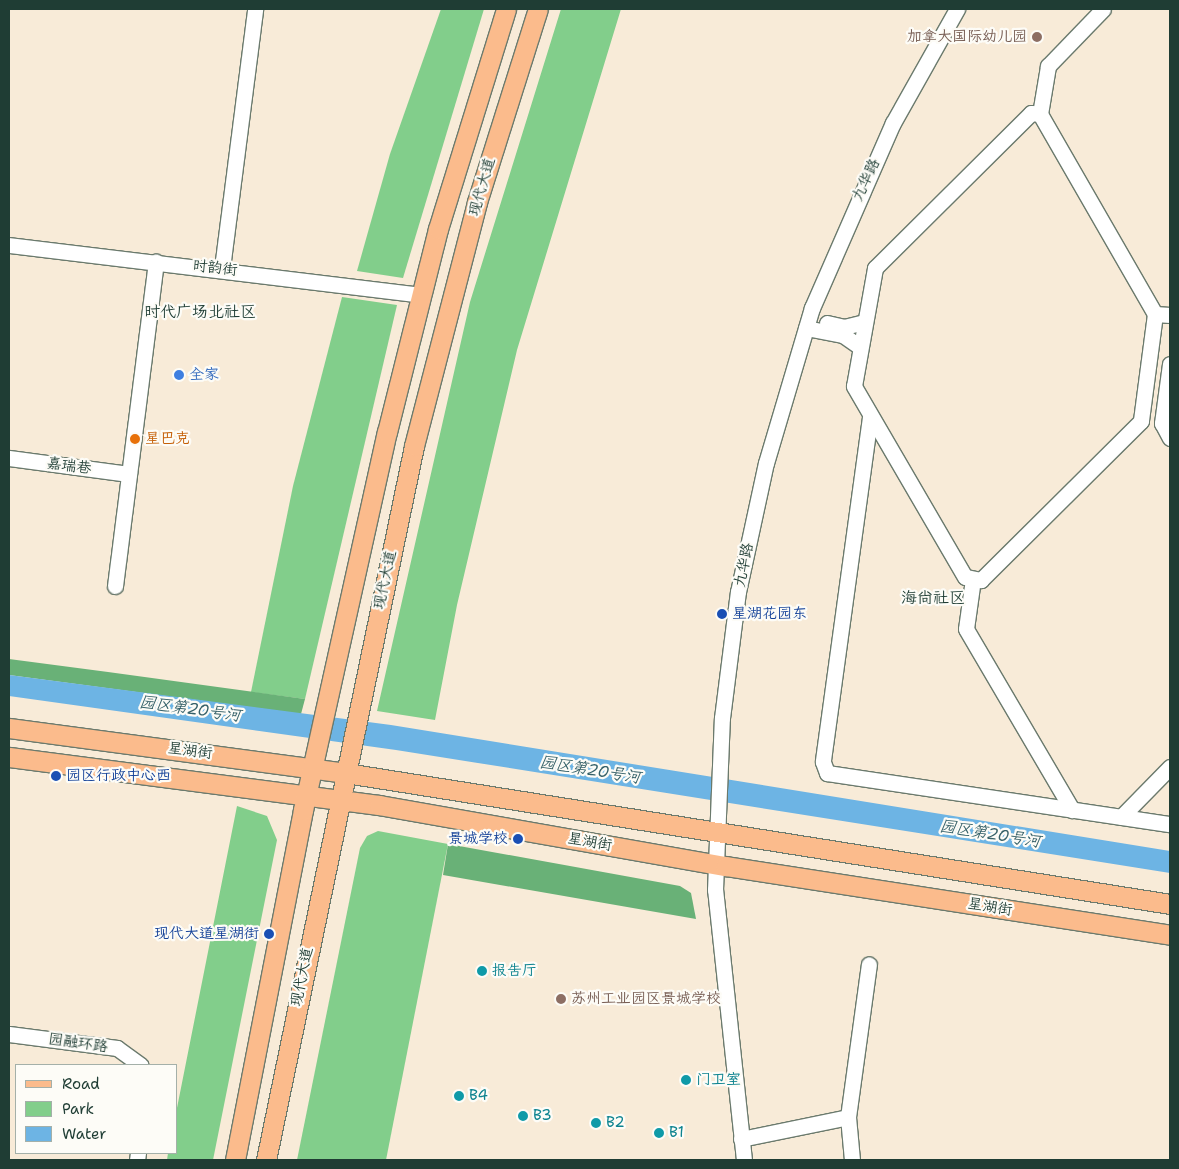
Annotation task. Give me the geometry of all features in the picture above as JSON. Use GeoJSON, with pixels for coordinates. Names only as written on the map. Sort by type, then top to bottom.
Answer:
{"type":"FeatureCollection","features":[{"type":"Feature","properties":{"kind":"main road","name":"现代大道"},"geometry":{"type":"LineString","coordinates":[[235,1160],[350,594],[420,295],[506,9]]}},
{"type":"Feature","properties":{"kind":"main road","name":"现代大道"},"geometry":{"type":"LineString","coordinates":[[266,1160],[338,800],[346,773],[357,716],[449,305],[538,9]]}},
{"type":"Feature","properties":{"kind":"main road","name":"星湖街"},"geometry":{"type":"LineString","coordinates":[[9,728],[316,768],[1170,904]]}},
{"type":"Feature","properties":{"kind":"main road","name":"星湖街"},"geometry":{"type":"LineString","coordinates":[[9,757],[338,800],[716,864],[1170,935]]}},
{"type":"Feature","properties":{"kind":"street"},"geometry":{"type":"LineString","coordinates":[[222,268],[255,9]]}},
{"type":"Feature","properties":{"kind":"street","name":"九华路"},"geometry":{"type":"LineString","coordinates":[[744,1160],[723,987],[716,864],[718,778],[740,582],[766,463],[807,324],[893,123],[957,9]]}},
{"type":"Feature","properties":{"kind":"street"},"geometry":{"type":"LineString","coordinates":[[1040,114],[1031,113],[875,268],[864,322],[854,389],[965,578],[980,580],[1141,421],[1155,314],[1040,114],[1048,66],[1103,9]]}},
{"type":"Feature","properties":{"kind":"street","name":"时韵街"},"geometry":{"type":"LineString","coordinates":[[9,245],[222,268],[420,295]]}},
{"type":"Feature","properties":{"kind":"street"},"geometry":{"type":"LineString","coordinates":[[115,586],[156,262]]}},
{"type":"Feature","properties":{"kind":"street"},"geometry":{"type":"LineString","coordinates":[[1155,314],[1170,315]]}},
{"type":"Feature","properties":{"kind":"street"},"geometry":{"type":"LineString","coordinates":[[807,324],[844,326],[864,322]]}},
{"type":"Feature","properties":{"kind":"street"},"geometry":{"type":"LineString","coordinates":[[807,324],[843,335],[860,347]]}},
{"type":"Feature","properties":{"kind":"street"},"geometry":{"type":"LineString","coordinates":[[1170,364],[1162,423],[1170,438]]}},
{"type":"Feature","properties":{"kind":"street"},"geometry":{"type":"LineString","coordinates":[[870,417],[824,768],[833,775],[1170,824]]}},
{"type":"Feature","properties":{"kind":"street"},"geometry":{"type":"LineString","coordinates":[[1141,421],[1162,423]]}},
{"type":"Feature","properties":{"kind":"street","name":"嘉瑞巷"},"geometry":{"type":"LineString","coordinates":[[9,458],[129,474]]}},
{"type":"Feature","properties":{"kind":"street"},"geometry":{"type":"LineString","coordinates":[[973,579],[966,629],[1072,810]]}},
{"type":"Feature","properties":{"kind":"street"},"geometry":{"type":"LineString","coordinates":[[1121,817],[1170,767]]}},
{"type":"Feature","properties":{"kind":"street"},"geometry":{"type":"LineString","coordinates":[[852,1160],[848,1117],[869,964]]}},
{"type":"Feature","properties":{"kind":"street","name":"园融环路"},"geometry":{"type":"LineString","coordinates":[[9,1034],[117,1048],[139,1064]]}},
{"type":"Feature","properties":{"kind":"street"},"geometry":{"type":"LineString","coordinates":[[740,1139],[848,1117]]}},
{"type":"Feature","properties":{"kind":"green space"},"geometry":{"type":"Polygon","coordinates":[[[441,9],[484,9],[403,278],[357,271],[390,154],[441,9]]]}},
{"type":"Feature","properties":{"kind":"green space"},"geometry":{"type":"Polygon","coordinates":[[[561,9],[621,9],[517,350],[457,605],[435,720],[377,711],[470,302],[561,9]]]}},
{"type":"Feature","properties":{"kind":"green space"},"geometry":{"type":"Polygon","coordinates":[[[342,297],[397,305],[305,699],[251,692],[293,486],[342,297]]]}},
{"type":"Feature","properties":{"kind":"green space"},"geometry":{"type":"Polygon","coordinates":[[[9,659],[305,699],[301,714],[9,675],[9,659]]]}},
{"type":"Feature","properties":{"kind":"green space"},"geometry":{"type":"Polygon","coordinates":[[[237,806],[267,816],[277,840],[213,1160],[167,1160],[168,1154],[178,1154],[178,1103],[237,806]]]}},
{"type":"Feature","properties":{"kind":"green space"},"geometry":{"type":"Polygon","coordinates":[[[378,831],[448,844],[386,1160],[297,1160],[360,848],[367,836],[378,831]]]}},
{"type":"Feature","properties":{"kind":"green space"},"geometry":{"type":"Polygon","coordinates":[[[448,844],[680,886],[691,893],[696,919],[443,875],[448,844]]]}},
{"type":"Feature","properties":{"kind":"water","name":"园区第20号河"},"geometry":{"type":"Polygon","coordinates":[[[9,675],[391,725],[1170,851],[1170,873],[396,750],[9,696],[9,675]]]}},
{"type":"Feature","properties":{"kind":"place","name":"加拿大国际幼儿园"},"geometry":{"type":"Point","coordinates":[1037,37]}},
{"type":"Feature","properties":{"kind":"place","name":"全家"},"geometry":{"type":"Point","coordinates":[179,375]}},
{"type":"Feature","properties":{"kind":"place","name":"星巴克"},"geometry":{"type":"Point","coordinates":[135,439]}},
{"type":"Feature","properties":{"kind":"place","name":"星湖花园东"},"geometry":{"type":"Point","coordinates":[722,614]}},
{"type":"Feature","properties":{"kind":"place","name":"园区行政中心西"},"geometry":{"type":"Point","coordinates":[56,776]}},
{"type":"Feature","properties":{"kind":"place","name":"景城学校"},"geometry":{"type":"Point","coordinates":[518,839]}},
{"type":"Feature","properties":{"kind":"place","name":"现代大道星湖街"},"geometry":{"type":"Point","coordinates":[269,934]}},
{"type":"Feature","properties":{"kind":"place","name":"报告厅"},"geometry":{"type":"Point","coordinates":[482,971]}},
{"type":"Feature","properties":{"kind":"place","name":"苏州工业园区景城学校"},"geometry":{"type":"Point","coordinates":[561,999]}},
{"type":"Feature","properties":{"kind":"place","name":"门卫室"},"geometry":{"type":"Point","coordinates":[686,1080]}},
{"type":"Feature","properties":{"kind":"place","name":"B4"},"geometry":{"type":"Point","coordinates":[459,1096]}},
{"type":"Feature","properties":{"kind":"place","name":"B3"},"geometry":{"type":"Point","coordinates":[523,1116]}},
{"type":"Feature","properties":{"kind":"place","name":"B2"},"geometry":{"type":"Point","coordinates":[596,1123]}},
{"type":"Feature","properties":{"kind":"place","name":"B1"},"geometry":{"type":"Point","coordinates":[659,1133]}},
{"type":"Feature","properties":{"kind":"district","name":"时代广场北社区"},"geometry":{"type":"Point","coordinates":[200,312]}},
{"type":"Feature","properties":{"kind":"district","name":"海尚社区"},"geometry":{"type":"Point","coordinates":[933,598]}}]}
